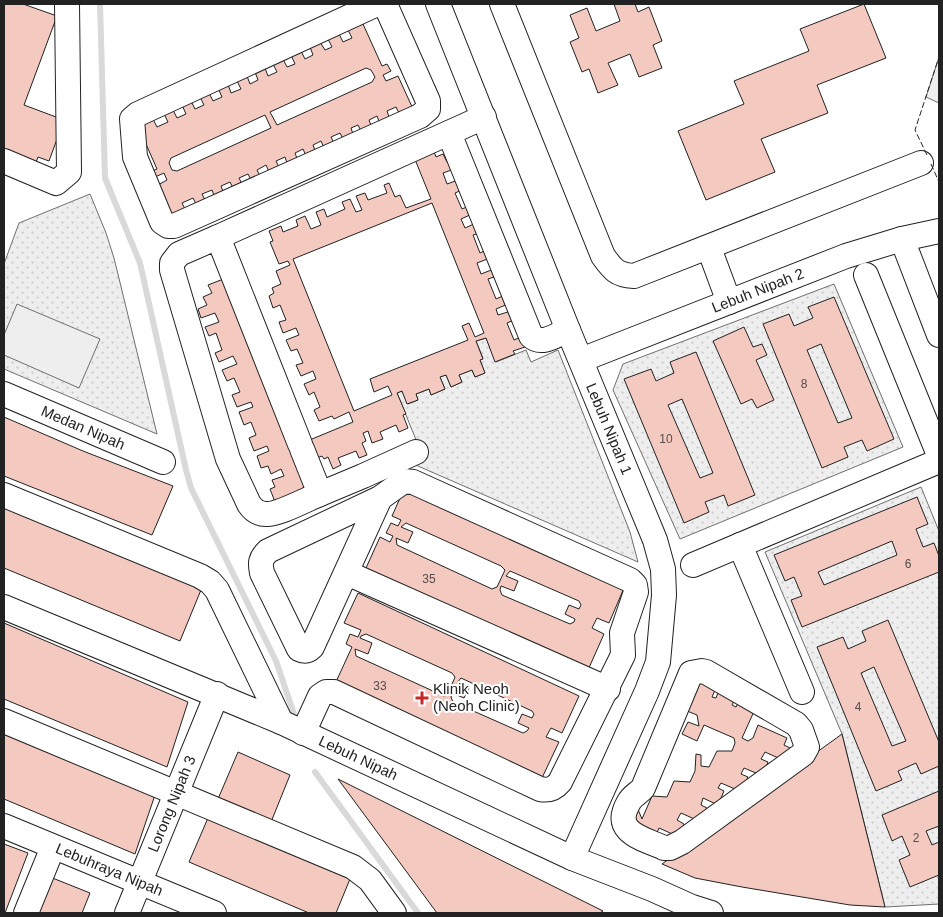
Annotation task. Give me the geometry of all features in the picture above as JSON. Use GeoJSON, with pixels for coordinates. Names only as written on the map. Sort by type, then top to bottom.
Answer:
{"type":"FeatureCollection","features":[{"type":"Feature","properties":{"kind":"street"},"geometry":{"type":"LineString","coordinates":[[4,161],[56,183],[69,172],[67,4]]}},
{"type":"Feature","properties":{"kind":"street"},"geometry":{"type":"LineString","coordinates":[[377,4],[132,118],[135,157],[162,222],[168,226],[174,226],[420,116],[428,109],[428,101],[385,4]]}},
{"type":"Feature","properties":{"kind":"street","name":"Lebuh Nipah 1"},"geometry":{"type":"LineString","coordinates":[[438,4],[568,330],[655,540],[663,569],[664,595],[657,664],[647,691],[572,858]]}},
{"type":"Feature","properties":{"kind":"street"},"geometry":{"type":"LineString","coordinates":[[502,4],[603,256],[622,275],[634,276],[921,163]]}},
{"type":"Feature","properties":{"kind":"street"},"geometry":{"type":"LineString","coordinates":[[416,452],[273,514],[264,515],[254,510],[249,504],[228,459],[172,270],[172,263],[179,254],[484,117]]}},
{"type":"Feature","properties":{"kind":"street"},"geometry":{"type":"LineString","coordinates":[[449,133],[531,336],[536,340],[542,341],[568,330]]}},
{"type":"Feature","properties":{"kind":"street","name":"Lebuh Nipah 2"},"geometry":{"type":"LineString","coordinates":[[581,360],[846,256],[902,239],[939,231]]}},
{"type":"Feature","properties":{"kind":"street"},"geometry":{"type":"LineString","coordinates":[[218,237],[320,494]]}},
{"type":"Feature","properties":{"kind":"street"},"geometry":{"type":"LineString","coordinates":[[902,239],[939,335]]}},
{"type":"Feature","properties":{"kind":"street"},"geometry":{"type":"LineString","coordinates":[[708,248],[729,302]]}},
{"type":"Feature","properties":{"kind":"street"},"geometry":{"type":"LineString","coordinates":[[866,275],[939,455]]}},
{"type":"Feature","properties":{"kind":"street","name":"Medan Nipah"},"geometry":{"type":"LineString","coordinates":[[4,394],[163,462]]}},
{"type":"Feature","properties":{"kind":"street"},"geometry":{"type":"LineString","coordinates":[[693,565],[939,461]]}},
{"type":"Feature","properties":{"kind":"street"},"geometry":{"type":"LineString","coordinates":[[303,733],[320,696],[326,692],[334,692],[540,789],[547,790],[556,787],[560,782],[608,689],[623,655],[622,633],[636,592],[635,585],[630,580],[413,482],[404,481],[380,498],[268,551],[262,557],[260,564],[262,573],[299,649],[303,651],[309,650],[312,647],[380,498]]}},
{"type":"Feature","properties":{"kind":"street"},"geometry":{"type":"LineString","coordinates":[[4,495],[200,576],[210,582],[217,590],[281,722]]}},
{"type":"Feature","properties":{"kind":"street"},"geometry":{"type":"LineString","coordinates":[[740,545],[802,692]]}},
{"type":"Feature","properties":{"kind":"street"},"geometry":{"type":"LineString","coordinates":[[347,573],[608,689]]}},
{"type":"Feature","properties":{"kind":"street","name":"Lebuh Nipah"},"geometry":{"type":"LineString","coordinates":[[4,607],[217,694],[572,858],[710,913]]}},
{"type":"Feature","properties":{"kind":"street"},"geometry":{"type":"LineString","coordinates":[[623,655],[691,673],[706,672],[796,724],[801,730],[807,747],[802,754],[682,842],[670,848],[664,848],[630,833],[625,826],[623,814],[629,801],[643,788],[691,673]]}},
{"type":"Feature","properties":{"kind":"street","name":"Lorong Nipah 3"},"geometry":{"type":"LineString","coordinates":[[127,913],[217,694]]}},
{"type":"Feature","properties":{"kind":"street"},"geometry":{"type":"LineString","coordinates":[[4,721],[353,867],[370,880],[394,913]]}},
{"type":"Feature","properties":{"kind":"street","name":"Lebuhraya Nipah"},"geometry":{"type":"LineString","coordinates":[[4,826],[214,913]]}},
{"type":"Feature","properties":{"kind":"street"},"geometry":{"type":"LineString","coordinates":[[26,913],[53,847]]}},
{"type":"Feature","properties":{"kind":"shaded area"},"geometry":{"type":"Polygon","coordinates":[[[939,57],[939,103],[926,97],[939,57]]]}},
{"type":"Feature","properties":{"kind":"shaded area"},"geometry":{"type":"Polygon","coordinates":[[[90,194],[114,258],[157,434],[4,369],[4,264],[19,223],[90,194]]]}},
{"type":"Feature","properties":{"kind":"shaded area"},"geometry":{"type":"Polygon","coordinates":[[[834,284],[903,447],[680,539],[613,390],[623,364],[834,284]]]}},
{"type":"Feature","properties":{"kind":"shaded area"},"geometry":{"type":"Polygon","coordinates":[[[17,304],[100,339],[79,388],[4,355],[4,335],[17,304]]]}},
{"type":"Feature","properties":{"kind":"shaded area"},"geometry":{"type":"Polygon","coordinates":[[[486,338],[496,362],[526,350],[531,362],[558,350],[630,532],[638,562],[411,463],[423,457],[397,393],[402,391],[408,404],[418,400],[416,394],[429,389],[431,395],[445,389],[440,377],[446,375],[451,387],[462,382],[459,375],[472,370],[475,377],[485,373],[480,360],[483,358],[476,341],[486,338]]]}},
{"type":"Feature","properties":{"kind":"shaded area"},"geometry":{"type":"Polygon","coordinates":[[[921,487],[939,531],[939,904],[885,907],[842,734],[765,552],[921,487]]]}},
{"type":"Feature","properties":{"kind":"building"},"geometry":{"type":"Polygon","coordinates":[[[4,4],[23,4],[57,16],[24,105],[64,120],[49,161],[38,157],[35,165],[4,154],[4,4]]]}},
{"type":"Feature","properties":{"kind":"building"},"geometry":{"type":"Polygon","coordinates":[[[614,4],[635,4],[638,12],[649,7],[662,41],[653,45],[662,68],[639,77],[630,54],[608,63],[618,85],[598,93],[589,69],[582,72],[570,42],[579,38],[570,15],[587,8],[596,31],[620,21],[614,4]]]}},
{"type":"Feature","properties":{"kind":"building"},"geometry":{"type":"Polygon","coordinates":[[[864,4],[886,58],[817,85],[828,113],[761,139],[775,172],[706,200],[678,131],[744,104],[734,81],[809,51],[800,29],[864,4]]]}},
{"type":"Feature","properties":{"kind":"building"},"geometry":{"type":"Polygon","coordinates":[[[363,24],[382,66],[387,64],[391,71],[383,75],[386,81],[398,76],[413,109],[400,115],[396,107],[387,111],[390,120],[380,124],[377,116],[369,120],[372,128],[362,133],[358,125],[351,128],[354,137],[344,141],[340,133],[331,137],[335,145],[325,150],[321,141],[313,145],[316,153],[307,158],[303,149],[295,153],[298,161],[288,166],[285,157],[276,161],[280,169],[270,174],[266,165],[257,170],[261,178],[252,182],[248,174],[239,178],[243,186],[234,190],[230,182],[221,186],[224,194],[215,198],[212,190],[202,194],[206,202],[197,206],[193,198],[182,203],[186,211],[171,218],[156,186],[167,180],[164,173],[155,177],[152,171],[157,169],[138,126],[153,119],[157,127],[168,122],[164,114],[173,110],[177,118],[186,114],[182,105],[191,101],[195,109],[204,105],[200,97],[209,93],[213,101],[222,97],[218,88],[228,84],[231,93],[241,89],[237,81],[247,76],[250,84],[258,80],[255,72],[265,68],[268,76],[277,72],[273,64],[283,59],[287,67],[295,64],[291,55],[301,51],[305,59],[313,55],[310,47],[320,42],[325,50],[332,47],[328,39],[339,34],[343,42],[352,38],[348,30],[363,24]],[[366,68],[270,112],[277,125],[372,82],[375,77],[371,70],[366,68]],[[265,115],[171,158],[169,163],[172,170],[177,171],[271,128],[265,115]]]}},
{"type":"Feature","properties":{"kind":"building"},"geometry":{"type":"Polygon","coordinates":[[[433,149],[436,157],[443,154],[447,162],[451,160],[454,169],[443,173],[447,184],[458,180],[462,190],[455,193],[462,209],[469,206],[472,214],[461,219],[465,228],[476,223],[479,233],[473,235],[480,253],[486,250],[490,258],[477,263],[481,274],[494,269],[497,276],[488,279],[496,299],[505,295],[508,304],[496,309],[498,315],[511,311],[514,320],[507,323],[514,340],[521,337],[525,347],[513,351],[515,354],[495,362],[486,338],[476,341],[483,359],[480,360],[485,373],[475,377],[472,370],[459,375],[462,382],[451,387],[446,375],[440,377],[445,389],[431,395],[429,389],[416,394],[418,400],[407,404],[402,391],[397,393],[406,414],[403,415],[408,428],[399,432],[396,425],[380,432],[383,439],[372,443],[368,431],[363,433],[366,441],[362,443],[367,455],[359,458],[356,451],[338,458],[341,465],[333,469],[328,457],[324,459],[322,456],[314,459],[311,491],[275,502],[270,489],[275,487],[272,480],[284,476],[281,469],[271,474],[268,466],[261,468],[257,456],[269,451],[267,446],[254,451],[249,438],[256,435],[251,422],[244,425],[239,412],[253,407],[251,402],[237,407],[232,395],[240,392],[234,378],[227,381],[222,370],[237,364],[233,356],[219,362],[215,353],[222,350],[216,333],[209,336],[205,327],[219,322],[215,313],[201,318],[198,309],[207,305],[203,297],[212,293],[208,285],[226,278],[300,444],[353,422],[349,412],[334,419],[332,416],[319,421],[314,410],[320,407],[314,392],[309,395],[304,384],[316,379],[313,371],[301,376],[296,365],[303,363],[297,349],[291,351],[286,340],[299,335],[296,328],[283,333],[279,322],[286,320],[280,305],[273,308],[269,296],[274,293],[272,288],[281,284],[276,271],[290,265],[288,261],[279,264],[270,242],[273,241],[269,231],[281,226],[283,232],[298,226],[296,220],[305,216],[311,229],[321,225],[316,212],[324,209],[327,217],[345,209],[342,202],[350,199],[356,212],[362,210],[356,196],[365,193],[368,200],[387,193],[384,185],[389,183],[395,197],[400,195],[406,208],[431,199],[414,157],[433,149]],[[432,203],[293,259],[354,411],[392,395],[388,386],[374,392],[370,379],[468,340],[462,326],[469,323],[475,337],[484,333],[432,203]]]}},
{"type":"Feature","properties":{"kind":"building"},"geometry":{"type":"Polygon","coordinates":[[[834,297],[894,439],[867,451],[862,440],[844,447],[848,457],[822,468],[763,324],[789,314],[794,326],[813,318],[808,307],[834,297]],[[821,344],[807,350],[838,423],[852,418],[821,344]]]}},
{"type":"Feature","properties":{"kind":"building"},"geometry":{"type":"Polygon","coordinates":[[[744,327],[753,347],[762,344],[767,355],[756,360],[774,400],[757,408],[752,399],[741,404],[713,341],[744,327]]]}},
{"type":"Feature","properties":{"kind":"building"},"geometry":{"type":"Polygon","coordinates":[[[696,352],[755,495],[728,506],[724,495],[705,502],[709,512],[684,523],[624,379],[651,369],[656,381],[674,373],[670,362],[696,352]],[[682,399],[668,405],[700,478],[713,473],[682,399]]]}},
{"type":"Feature","properties":{"kind":"building"},"geometry":{"type":"Polygon","coordinates":[[[4,417],[83,451],[173,486],[152,535],[4,476],[4,417]]]}},
{"type":"Feature","properties":{"kind":"building"},"geometry":{"type":"Polygon","coordinates":[[[405,487],[624,588],[609,623],[597,618],[592,628],[604,634],[588,670],[366,568],[380,537],[390,542],[393,536],[386,533],[391,523],[398,526],[401,520],[392,516],[405,487]],[[406,523],[401,527],[413,532],[408,543],[396,538],[397,545],[492,589],[497,587],[505,570],[501,566],[406,523]],[[510,571],[506,576],[518,581],[514,591],[501,586],[502,595],[570,624],[574,622],[575,619],[565,614],[569,605],[579,609],[581,605],[579,601],[510,571]]]}},
{"type":"Feature","properties":{"kind":"building"},"geometry":{"type":"Polygon","coordinates":[[[917,497],[928,524],[916,529],[923,547],[934,543],[939,556],[939,572],[802,627],[791,600],[802,596],[794,577],[785,581],[774,555],[917,497]],[[892,541],[818,572],[824,585],[897,555],[892,541]]]}},
{"type":"Feature","properties":{"kind":"building"},"geometry":{"type":"Polygon","coordinates":[[[4,503],[203,585],[180,641],[4,568],[4,503]]]}},
{"type":"Feature","properties":{"kind":"building"},"geometry":{"type":"Polygon","coordinates":[[[358,593],[579,696],[562,733],[551,728],[546,737],[559,742],[541,780],[335,684],[352,647],[346,644],[350,634],[358,637],[361,630],[344,623],[358,593]],[[366,634],[360,638],[372,643],[368,654],[355,649],[356,656],[444,696],[448,694],[455,677],[452,673],[366,634]],[[461,678],[457,683],[469,688],[464,698],[452,693],[453,702],[523,733],[527,731],[529,728],[518,723],[522,714],[532,718],[534,714],[532,711],[461,678]]]}},
{"type":"Feature","properties":{"kind":"building"},"geometry":{"type":"Polygon","coordinates":[[[888,620],[939,742],[939,766],[921,774],[916,763],[898,771],[902,780],[876,791],[817,647],[843,637],[848,649],[866,641],[862,631],[888,620]],[[874,667],[861,673],[892,746],[906,741],[874,667]]]}},
{"type":"Feature","properties":{"kind":"building"},"geometry":{"type":"Polygon","coordinates":[[[4,623],[188,702],[167,767],[4,699],[4,623]]]}},
{"type":"Feature","properties":{"kind":"building"},"geometry":{"type":"Polygon","coordinates":[[[701,676],[718,683],[712,697],[716,698],[719,690],[736,697],[732,705],[736,707],[740,699],[756,707],[742,738],[748,741],[753,738],[758,725],[787,738],[784,745],[790,748],[785,761],[765,752],[761,759],[768,762],[763,776],[744,768],[741,774],[748,777],[742,792],[721,783],[718,788],[724,791],[718,805],[703,798],[701,805],[707,808],[701,822],[681,813],[677,820],[684,824],[679,837],[659,828],[656,835],[637,834],[629,810],[637,807],[642,819],[652,796],[667,797],[674,781],[690,782],[695,771],[696,754],[701,755],[701,766],[709,767],[717,751],[732,751],[735,743],[734,738],[704,725],[697,741],[682,734],[688,722],[699,726],[697,715],[682,709],[701,676]]]}},
{"type":"Feature","properties":{"kind":"building"},"geometry":{"type":"Polygon","coordinates":[[[4,723],[157,789],[135,854],[4,799],[4,723]]]}},
{"type":"Feature","properties":{"kind":"building"},"geometry":{"type":"Polygon","coordinates":[[[842,734],[885,907],[850,905],[695,878],[662,864],[842,734]]]}},
{"type":"Feature","properties":{"kind":"building"},"geometry":{"type":"Polygon","coordinates":[[[238,752],[290,775],[271,822],[218,799],[238,752]]]}},
{"type":"Feature","properties":{"kind":"building"},"geometry":{"type":"Polygon","coordinates":[[[338,779],[603,911],[600,913],[437,913],[338,779]]]}},
{"type":"Feature","properties":{"kind":"building"},"geometry":{"type":"Polygon","coordinates":[[[939,791],[939,826],[926,831],[932,845],[939,842],[939,875],[910,887],[899,860],[910,855],[902,836],[892,841],[882,815],[939,791]]]}},
{"type":"Feature","properties":{"kind":"building"},"geometry":{"type":"Polygon","coordinates":[[[208,818],[350,879],[336,913],[309,913],[189,862],[208,818]]]}},
{"type":"Feature","properties":{"kind":"building"},"geometry":{"type":"Polygon","coordinates":[[[4,844],[28,853],[5,913],[4,913],[4,844]]]}},
{"type":"Feature","properties":{"kind":"building"},"geometry":{"type":"Polygon","coordinates":[[[45,875],[90,893],[82,913],[29,913],[45,875]]]}},
{"type":"Feature","properties":{"kind":"waterway"},"geometry":{"type":"LineString","coordinates":[[100,4],[105,178],[140,263],[191,488],[276,661],[294,714]]}},
{"type":"Feature","properties":{"kind":"waterway"},"geometry":{"type":"LineString","coordinates":[[315,772],[418,913]]}},
{"type":"Feature","properties":{"kind":"fence"},"geometry":{"type":"LineString","coordinates":[[927,155],[915,130],[939,57]]}},
{"type":"Feature","properties":{"kind":"fence"},"geometry":{"type":"LineString","coordinates":[[931,164],[939,182]]}},
{"type":"Feature","properties":{"kind":"place","name":"Klinik Neoh (Neoh Clinic)"},"geometry":{"type":"Point","coordinates":[422,698]}}]}
